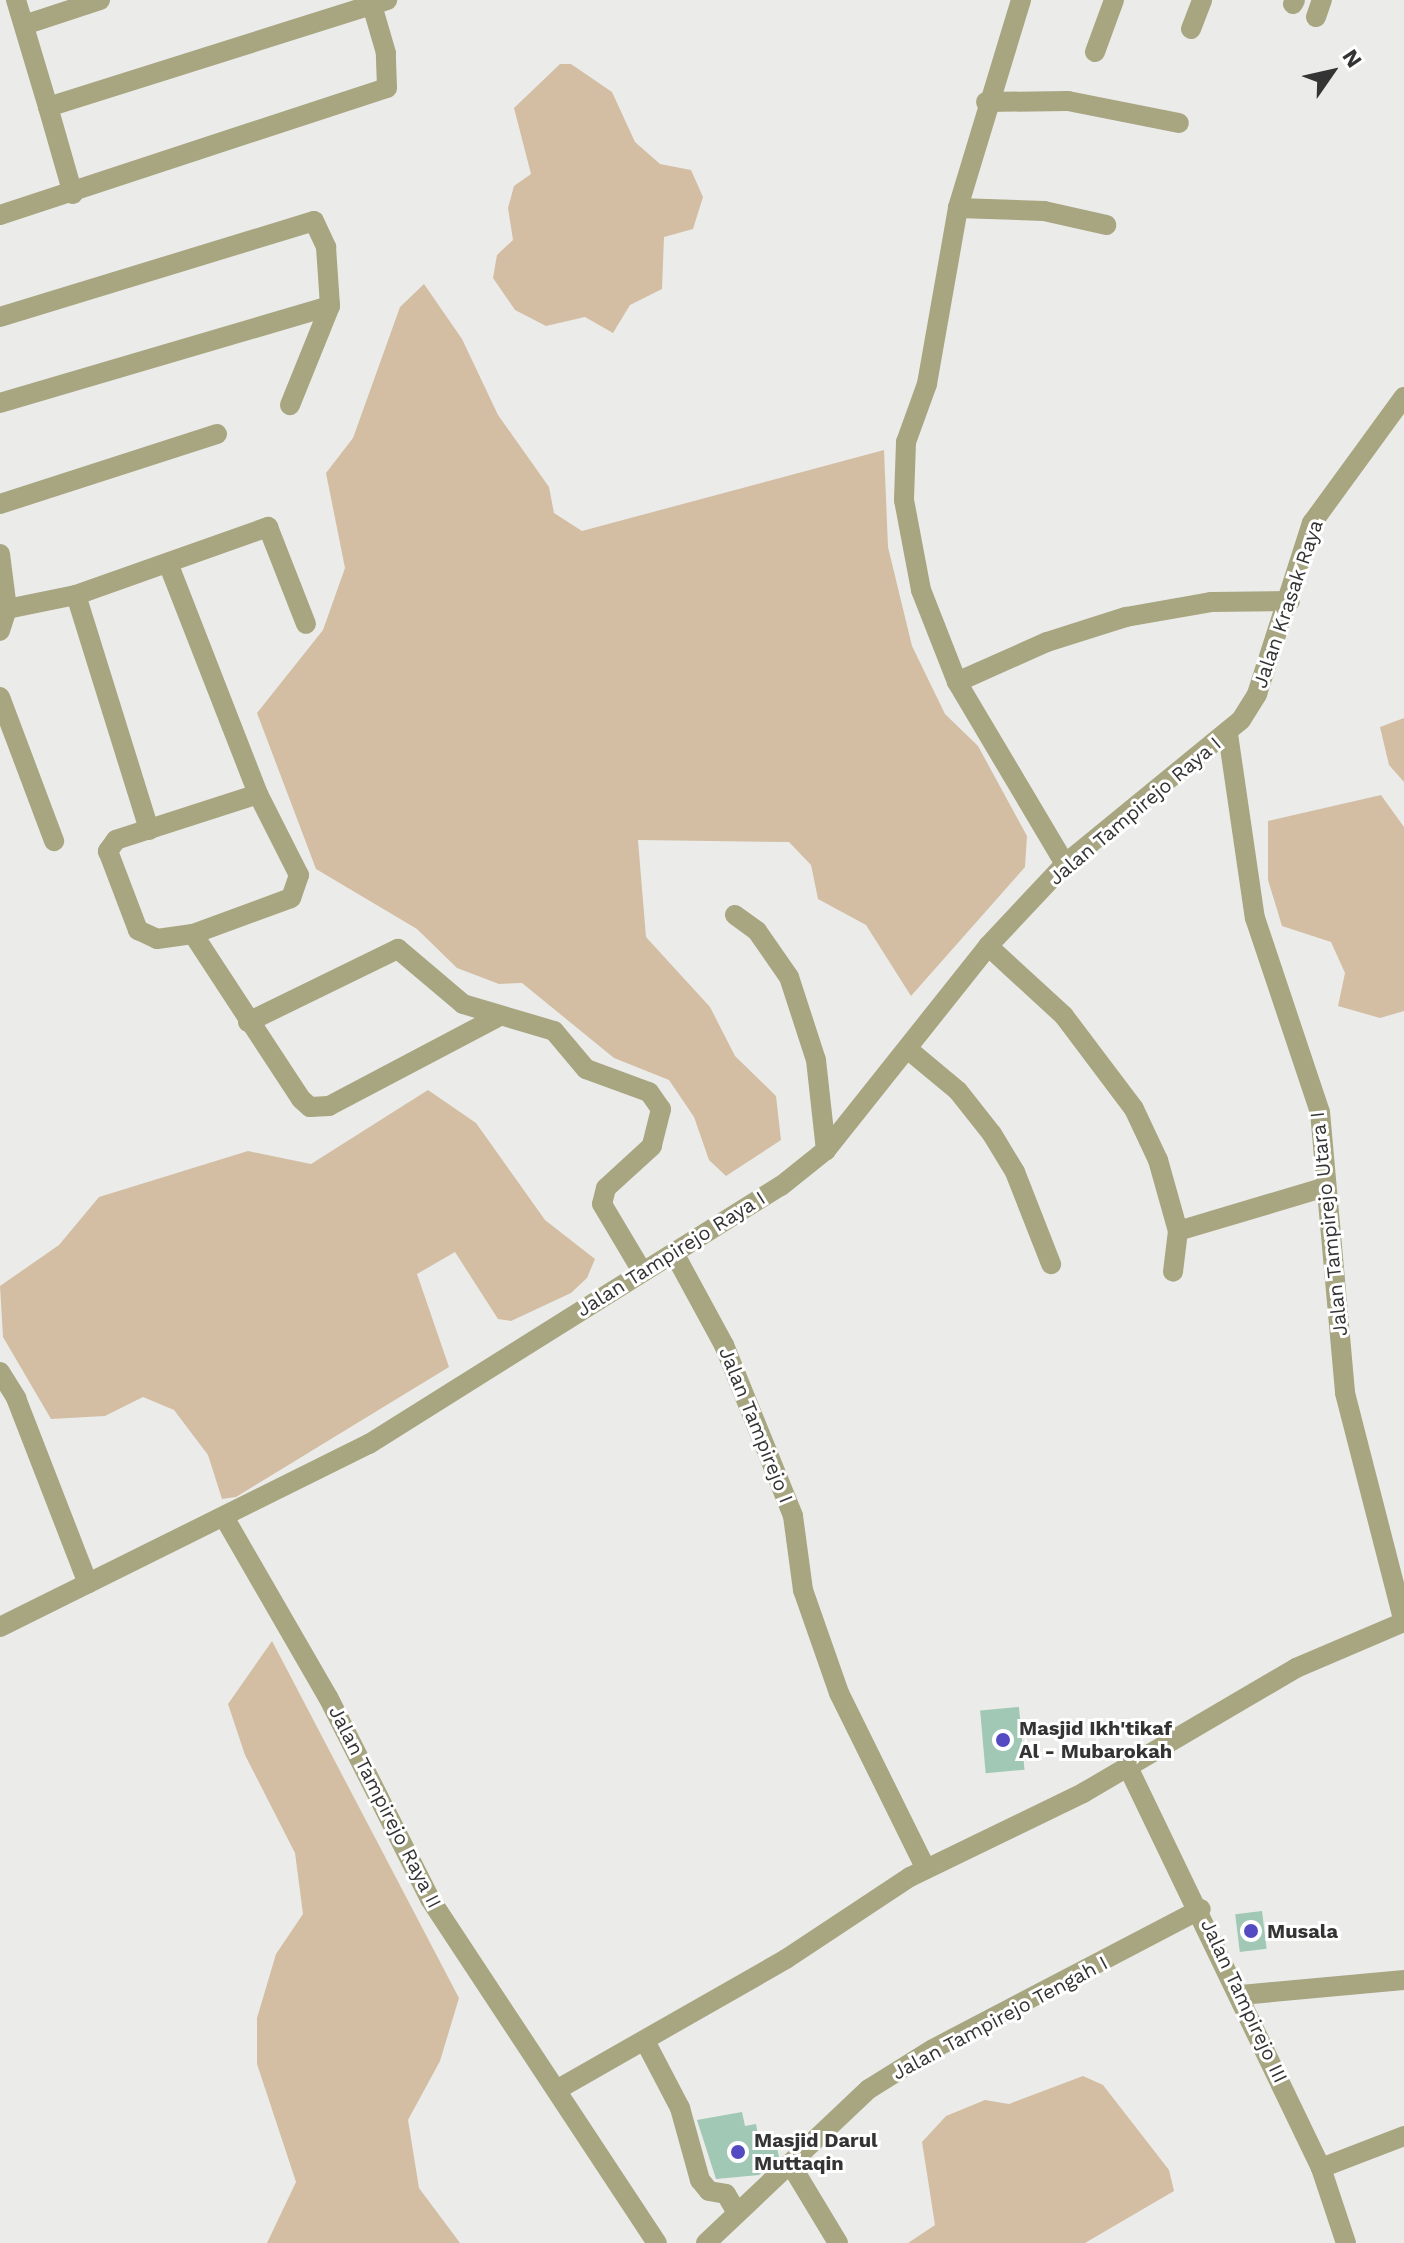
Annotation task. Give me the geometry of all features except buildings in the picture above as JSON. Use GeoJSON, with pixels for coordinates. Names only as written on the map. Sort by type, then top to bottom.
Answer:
{"type":"FeatureCollection","features":[{"type":"Feature","properties":{"kind":"street"},"geometry":{"type":"LineString","coordinates":[[16,0],[73,194]]}},
{"type":"Feature","properties":{"kind":"street"},"geometry":{"type":"LineString","coordinates":[[24,25],[100,0]]}},
{"type":"Feature","properties":{"kind":"street"},"geometry":{"type":"LineString","coordinates":[[1021,0],[986,102],[958,208],[927,384],[906,442],[904,500],[921,590],[957,682],[1065,864]]}},
{"type":"Feature","properties":{"kind":"street"},"geometry":{"type":"LineString","coordinates":[[1095,52],[1114,0]]}},
{"type":"Feature","properties":{"kind":"street"},"geometry":{"type":"LineString","coordinates":[[1191,29],[1202,0]]}},
{"type":"Feature","properties":{"kind":"street"},"geometry":{"type":"LineString","coordinates":[[0,215],[73,194],[387,88],[386,53],[377,2],[48,107]]}},
{"type":"Feature","properties":{"kind":"street"},"geometry":{"type":"LineString","coordinates":[[986,102],[1068,101],[1179,123]]}},
{"type":"Feature","properties":{"kind":"street"},"geometry":{"type":"LineString","coordinates":[[958,208],[1044,211],[1106,225]]}},
{"type":"Feature","properties":{"kind":"street"},"geometry":{"type":"LineString","coordinates":[[0,317],[304,221],[322,230],[330,306],[290,405]]}},
{"type":"Feature","properties":{"kind":"street"},"geometry":{"type":"LineString","coordinates":[[0,403],[330,306]]}},
{"type":"Feature","properties":{"kind":"street","name":"Jalan Krasak Raya"},"geometry":{"type":"LineString","coordinates":[[1228,734],[1257,694],[1290,601],[1312,523],[1404,397]]}},
{"type":"Feature","properties":{"kind":"street"},"geometry":{"type":"LineString","coordinates":[[0,504],[217,434]]}},
{"type":"Feature","properties":{"kind":"street"},"geometry":{"type":"LineString","coordinates":[[7,609],[76,595],[268,527],[306,624]]}},
{"type":"Feature","properties":{"kind":"street"},"geometry":{"type":"LineString","coordinates":[[0,554],[7,609],[0,631]]}},
{"type":"Feature","properties":{"kind":"street"},"geometry":{"type":"LineString","coordinates":[[168,563],[258,794],[299,875],[296,892],[193,934],[157,939],[138,930],[108,851],[116,840],[258,794]]}},
{"type":"Feature","properties":{"kind":"street"},"geometry":{"type":"LineString","coordinates":[[76,595],[149,830]]}},
{"type":"Feature","properties":{"kind":"street"},"geometry":{"type":"LineString","coordinates":[[957,682],[1047,642],[1126,617],[1211,602],[1290,601]]}},
{"type":"Feature","properties":{"kind":"street"},"geometry":{"type":"LineString","coordinates":[[0,697],[54,841]]}},
{"type":"Feature","properties":{"kind":"street","name":"Jalan Tampirejo Raya I"},"geometry":{"type":"LineString","coordinates":[[0,1627],[369,1444],[674,1253],[826,1150],[910,1051],[988,946],[1065,864],[1228,734]]}},
{"type":"Feature","properties":{"kind":"street","name":"Jalan Tampirejo Utara I"},"geometry":{"type":"LineString","coordinates":[[1228,734],[1255,918],[1320,1112],[1345,1393],[1404,1623]]}},
{"type":"Feature","properties":{"kind":"street"},"geometry":{"type":"LineString","coordinates":[[735,915],[757,931],[789,977],[816,1060],[826,1150]]}},
{"type":"Feature","properties":{"kind":"street"},"geometry":{"type":"LineString","coordinates":[[193,934],[301,1099],[320,1108],[496,1018]]}},
{"type":"Feature","properties":{"kind":"street"},"geometry":{"type":"LineString","coordinates":[[988,946],[1064,1016],[1119,1081],[1158,1160],[1178,1231],[1173,1272]]}},
{"type":"Feature","properties":{"kind":"street"},"geometry":{"type":"LineString","coordinates":[[248,1022],[398,949],[447,994],[496,1018],[538,1022],[586,1069],[649,1092],[661,1109],[652,1146],[606,1188],[602,1204],[642,1271]]}},
{"type":"Feature","properties":{"kind":"street"},"geometry":{"type":"LineString","coordinates":[[910,1051],[958,1091],[992,1134],[1015,1172],[1051,1264]]}},
{"type":"Feature","properties":{"kind":"street"},"geometry":{"type":"LineString","coordinates":[[1178,1231],[1326,1187]]}},
{"type":"Feature","properties":{"kind":"street","name":"Jalan Tampirejo I"},"geometry":{"type":"LineString","coordinates":[[674,1253],[724,1345],[793,1516],[803,1590],[839,1693],[926,1869]]}},
{"type":"Feature","properties":{"kind":"street"},"geometry":{"type":"LineString","coordinates":[[0,1372],[16,1398],[88,1584]]}},
{"type":"Feature","properties":{"kind":"street","name":"Jalan Tampirejo Raya II"},"geometry":{"type":"LineString","coordinates":[[224,1517],[328,1697],[430,1899],[560,2088],[657,2243]]}},
{"type":"Feature","properties":{"kind":"street"},"geometry":{"type":"LineString","coordinates":[[560,2088],[645,2041],[926,1869],[1127,1765],[1296,1668],[1404,1623]]}},
{"type":"Feature","properties":{"kind":"street","name":"Jalan Tampirejo III"},"geometry":{"type":"LineString","coordinates":[[1127,1765],[1201,1909],[1321,2168],[1346,2243]]}},
{"type":"Feature","properties":{"kind":"street","name":"Jalan Tampirejo Tengah I"},"geometry":{"type":"LineString","coordinates":[[706,2243],[869,2089],[933,2049],[1201,1909]]}},
{"type":"Feature","properties":{"kind":"street"},"geometry":{"type":"LineString","coordinates":[[1241,1995],[1404,1980]]}},
{"type":"Feature","properties":{"kind":"street"},"geometry":{"type":"LineString","coordinates":[[645,2041],[680,2108],[700,2180],[709,2191],[726,2194],[737,2213]]}},
{"type":"Feature","properties":{"kind":"street"},"geometry":{"type":"LineString","coordinates":[[1321,2168],[1404,2136]]}},
{"type":"Feature","properties":{"kind":"street"},"geometry":{"type":"LineString","coordinates":[[791,2165],[838,2243]]}},
{"type":"Feature","properties":{"kind":"shaded area"},"geometry":{"type":"Polygon","coordinates":[[[560,64],[571,64],[612,92],[635,142],[660,164],[691,170],[703,197],[693,229],[664,237],[662,289],[630,305],[613,333],[585,317],[546,326],[515,310],[493,278],[497,255],[513,240],[508,208],[514,186],[531,174],[514,108],[560,64]]]}},
{"type":"Feature","properties":{"kind":"shaded area"},"geometry":{"type":"Polygon","coordinates":[[[424,284],[462,339],[498,415],[549,487],[554,513],[582,531],[884,450],[888,547],[912,646],[945,714],[978,746],[1027,836],[1025,867],[911,996],[866,925],[818,899],[811,865],[789,842],[638,840],[646,937],[710,1007],[735,1056],[776,1096],[781,1140],[726,1176],[709,1160],[694,1117],[669,1080],[614,1058],[522,983],[499,984],[457,968],[417,929],[316,869],[257,713],[323,630],[345,568],[326,473],[353,438],[400,307],[424,284]]]}},
{"type":"Feature","properties":{"kind":"shaded area"},"geometry":{"type":"Polygon","coordinates":[[[1404,718],[1404,782],[1389,765],[1380,727],[1404,718]]]}},
{"type":"Feature","properties":{"kind":"shaded area"},"geometry":{"type":"Polygon","coordinates":[[[1381,795],[1404,827],[1404,1011],[1380,1018],[1338,1006],[1345,973],[1331,942],[1282,926],[1268,880],[1268,821],[1381,795]]]}},
{"type":"Feature","properties":{"kind":"shaded area"},"geometry":{"type":"Polygon","coordinates":[[[428,1090],[476,1123],[545,1220],[595,1259],[587,1278],[571,1293],[511,1321],[498,1319],[455,1252],[417,1274],[449,1367],[236,1497],[222,1499],[208,1455],[174,1410],[143,1397],[105,1416],[51,1419],[3,1337],[0,1286],[59,1245],[99,1197],[248,1151],[311,1164],[428,1090]]]}},
{"type":"Feature","properties":{"kind":"shaded area"},"geometry":{"type":"Polygon","coordinates":[[[272,1641],[459,1998],[440,2061],[408,2120],[419,2188],[460,2243],[267,2243],[296,2182],[257,2064],[257,2018],[276,1954],[303,1914],[295,1853],[245,1755],[228,1704],[272,1641]]]}},
{"type":"Feature","properties":{"kind":"shaded area"},"geometry":{"type":"Polygon","coordinates":[[[1083,2076],[1103,2085],[1169,2170],[1174,2191],[1085,2243],[908,2243],[935,2225],[922,2142],[946,2116],[985,2100],[1009,2104],[1083,2076]]]}},
{"type":"Feature","properties":{"kind":"place","name":"Masjid Ikh'tikaf Al - Mubarokah"},"geometry":{"type":"Point","coordinates":[1003,1740]}},
{"type":"Feature","properties":{"kind":"place","name":"Musala"},"geometry":{"type":"Point","coordinates":[1251,1931]}},
{"type":"Feature","properties":{"kind":"place","name":"Masjid Darul Muttaqin"},"geometry":{"type":"Point","coordinates":[738,2152]}}]}
